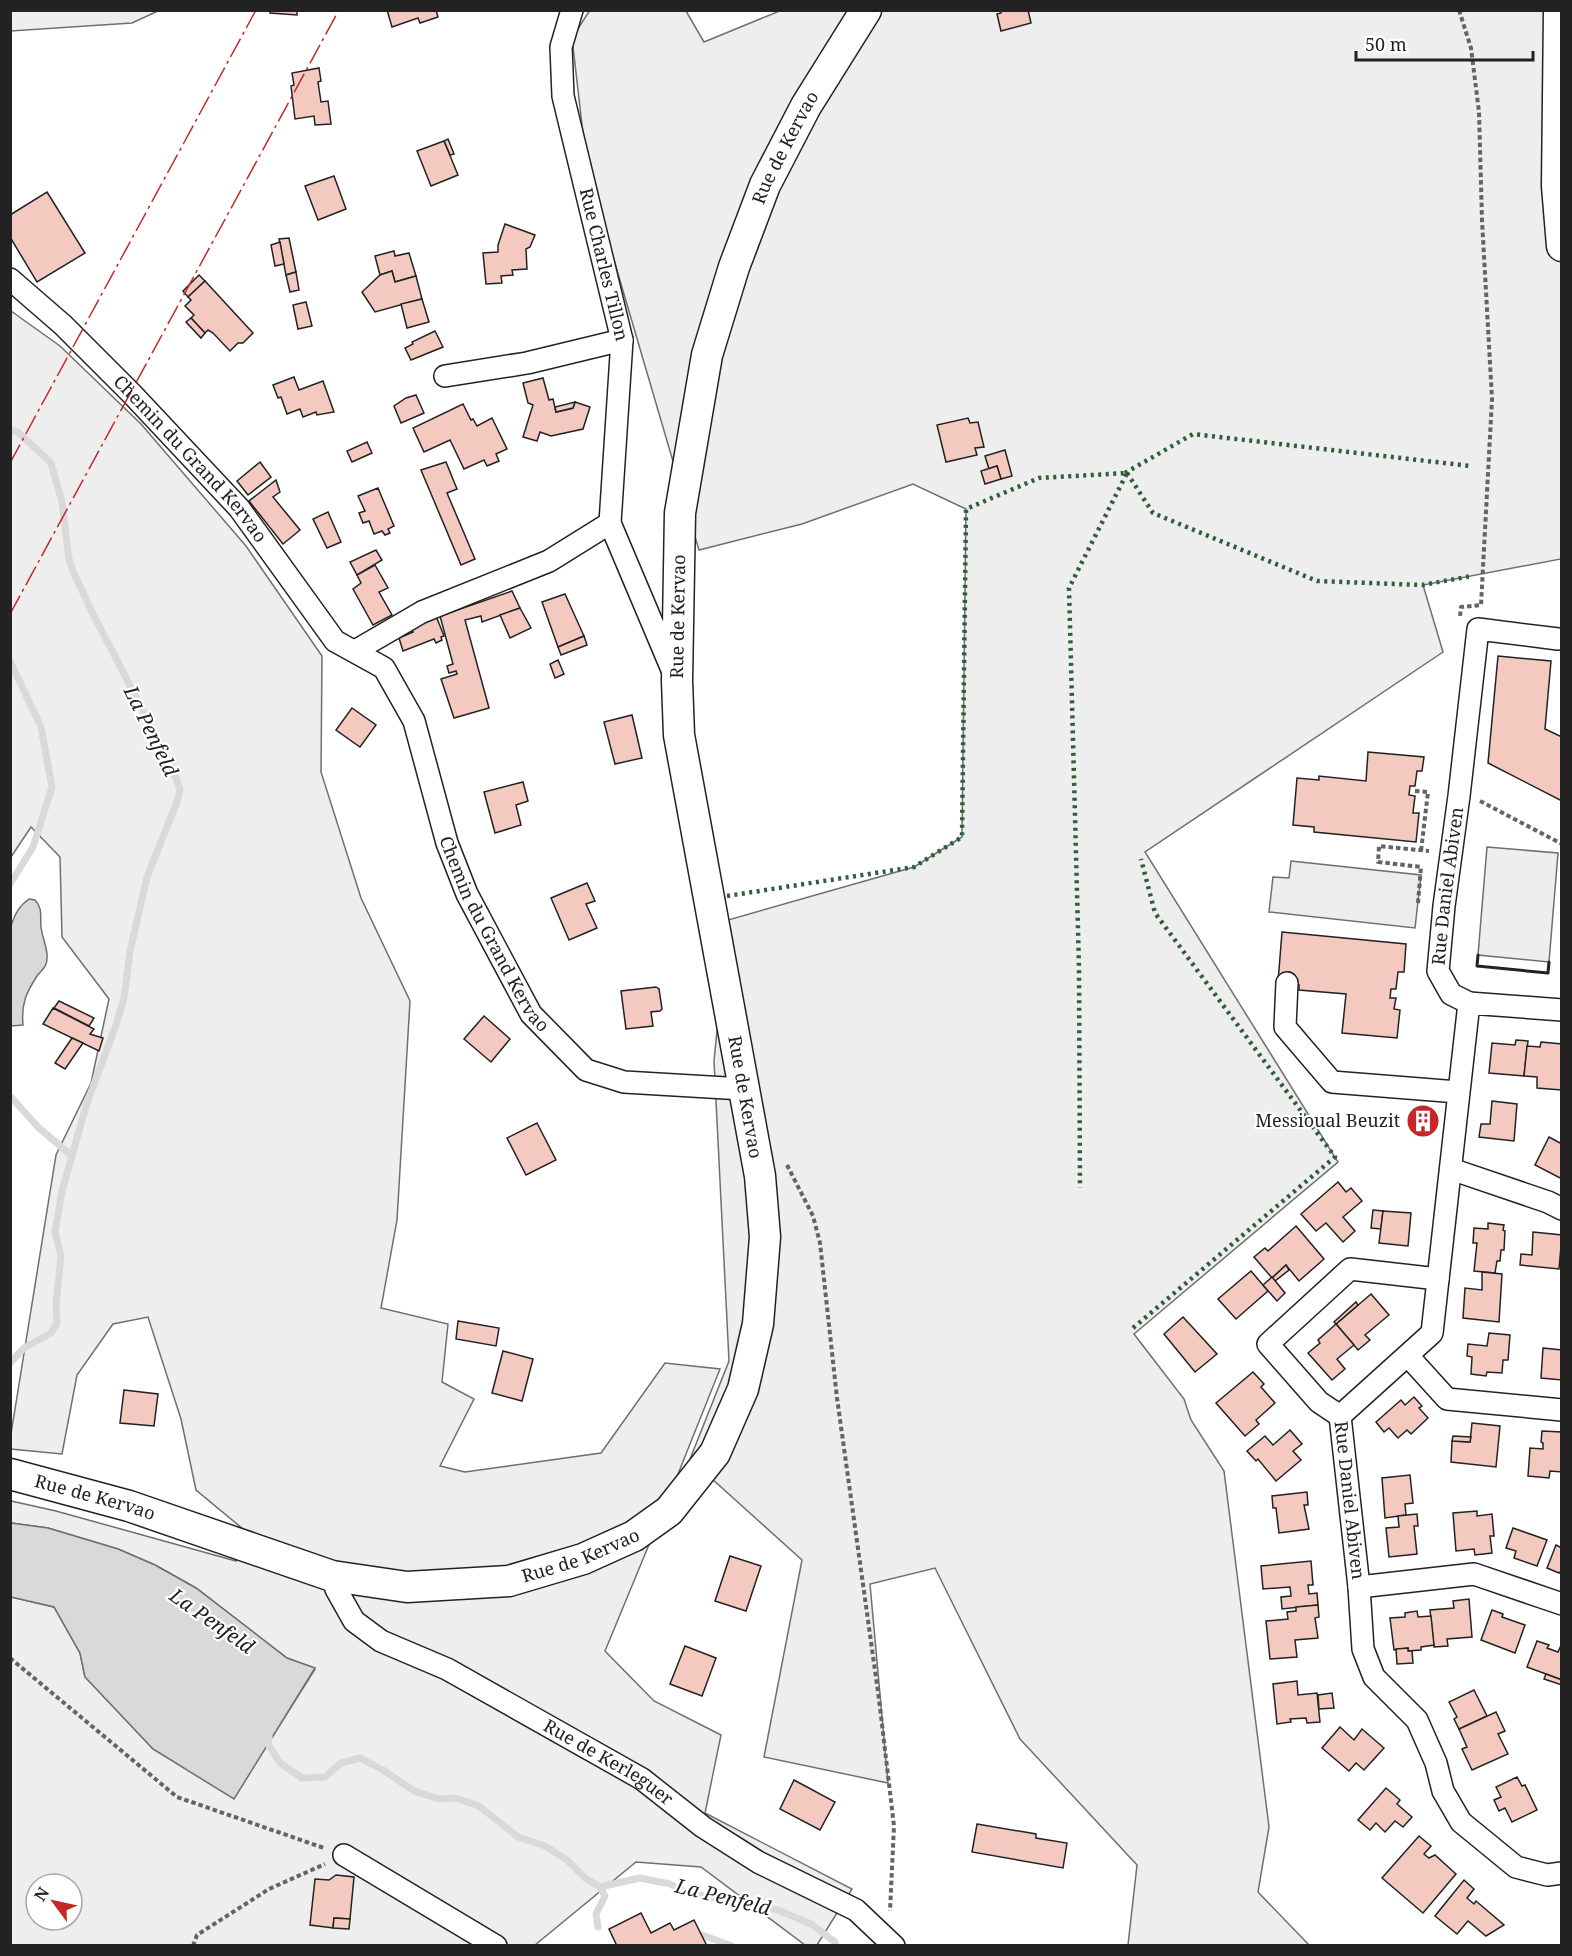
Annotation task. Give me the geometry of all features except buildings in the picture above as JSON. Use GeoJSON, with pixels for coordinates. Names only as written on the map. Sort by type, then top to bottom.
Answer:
{"type":"FeatureCollection","features":[{"type":"Feature","properties":{"kind":"main road","name":"Rue de Kervao"},"geometry":{"type":"LineString","coordinates":[[10,1474],[129,1506],[332,1576],[407,1587],[510,1581],[583,1559],[634,1536],[669,1511],[715,1452],[742,1389],[759,1324],[764,1226],[760,1176],[679,735],[677,681],[680,513],[707,355],[734,267],[765,185],[806,106],[866,10]]}},
{"type":"Feature","properties":{"kind":"main road"},"geometry":{"type":"LineString","coordinates":[[1559,10],[1557,186],[1562,246]]}},
{"type":"Feature","properties":{"kind":"street","name":"Rue Charles Tillon"},"geometry":{"type":"LineString","coordinates":[[572,10],[561,47],[563,96],[622,340],[610,523]]}},
{"type":"Feature","properties":{"kind":"street","name":"Chemin du Grand Kervao"},"geometry":{"type":"LineString","coordinates":[[10,279],[63,325],[239,508],[335,641],[384,668],[414,721],[447,843],[467,894],[531,1014],[586,1070],[624,1082],[743,1089]]}},
{"type":"Feature","properties":{"kind":"street"},"geometry":{"type":"LineString","coordinates":[[445,376],[527,363],[622,340]]}},
{"type":"Feature","properties":{"kind":"street"},"geometry":{"type":"LineString","coordinates":[[355,651],[422,612],[549,561],[610,523],[677,681]]}},
{"type":"Feature","properties":{"kind":"street","name":"Rue Daniel Abiven"},"geometry":{"type":"LineString","coordinates":[[1558,639],[1478,629],[1438,971],[1451,994],[1469,1003],[1432,1333],[1340,1416],[1359,1587],[1363,1648],[1374,1677],[1418,1720],[1436,1763],[1443,1791],[1461,1822],[1516,1867],[1547,1875],[1562,1873]]}},
{"type":"Feature","properties":{"kind":"street"},"geometry":{"type":"LineString","coordinates":[[1287,983],[1285,1027],[1332,1082],[1458,1092]]}},
{"type":"Feature","properties":{"kind":"street"},"geometry":{"type":"LineString","coordinates":[[1469,1003],[1562,1010]]}},
{"type":"Feature","properties":{"kind":"street"},"geometry":{"type":"LineString","coordinates":[[1451,1169],[1548,1202],[1562,1209]]}},
{"type":"Feature","properties":{"kind":"street"},"geometry":{"type":"LineString","coordinates":[[1340,1416],[1319,1402],[1268,1344],[1350,1269],[1438,1279]]}},
{"type":"Feature","properties":{"kind":"street"},"geometry":{"type":"LineString","coordinates":[[1408,1356],[1447,1399],[1562,1410]]}},
{"type":"Feature","properties":{"kind":"street"},"geometry":{"type":"LineString","coordinates":[[1359,1587],[1474,1574],[1562,1604]]}},
{"type":"Feature","properties":{"kind":"street","name":"Rue de Kerleguer"},"geometry":{"type":"LineString","coordinates":[[332,1576],[336,1589],[354,1621],[381,1641],[447,1669],[642,1779],[703,1827],[758,1862],[856,1910],[889,1944]]}},
{"type":"Feature","properties":{"kind":"street"},"geometry":{"type":"LineString","coordinates":[[344,1855],[496,1946]]}},
{"type":"Feature","properties":{"kind":"path"},"geometry":{"type":"LineString","coordinates":[[1459,10],[1471,48],[1479,112],[1482,220],[1492,399],[1481,606]]}},
{"type":"Feature","properties":{"kind":"path"},"geometry":{"type":"LineString","coordinates":[[1460,791],[1562,844]]}},
{"type":"Feature","properties":{"kind":"path"},"geometry":{"type":"LineString","coordinates":[[1415,792],[1428,792],[1421,851]]}},
{"type":"Feature","properties":{"kind":"path"},"geometry":{"type":"LineString","coordinates":[[1418,903],[1421,867],[1378,862],[1379,846],[1451,854]]}},
{"type":"Feature","properties":{"kind":"path"},"geometry":{"type":"LineString","coordinates":[[782,1157],[813,1216],[820,1243],[837,1398],[879,1699],[894,1826],[889,1944]]}},
{"type":"Feature","properties":{"kind":"path"},"geometry":{"type":"LineString","coordinates":[[10,1658],[177,1797],[344,1855]]}},
{"type":"Feature","properties":{"kind":"path"},"geometry":{"type":"LineString","coordinates":[[193,1946],[197,1935],[269,1888],[344,1855]]}},
{"type":"Feature","properties":{"kind":"shaded area"},"geometry":{"type":"Polygon","coordinates":[[[11,10],[158,11],[132,23],[11,31],[11,10]]]}},
{"type":"Feature","properties":{"kind":"shaded area"},"geometry":{"type":"Polygon","coordinates":[[[590,10],[686,11],[704,42],[782,10],[1561,11],[1561,559],[1423,585],[1443,652],[1145,852],[1338,1162],[1134,1334],[1184,1399],[1191,1420],[1224,1471],[1269,1827],[1258,1892],[1309,1945],[1128,1945],[1137,1865],[1020,1739],[935,1568],[870,1584],[888,1783],[764,1757],[802,1560],[690,1459],[729,1361],[714,1061],[728,920],[914,867],[962,837],[966,509],[913,484],[802,524],[699,550],[587,168],[572,38],[590,10]]]}},
{"type":"Feature","properties":{"kind":"shaded area"},"geometry":{"type":"Polygon","coordinates":[[[11,311],[60,346],[141,424],[246,546],[322,656],[321,772],[361,898],[410,1001],[397,1220],[381,1308],[448,1324],[442,1382],[474,1399],[440,1466],[465,1472],[601,1453],[665,1363],[720,1369],[605,1651],[654,1701],[721,1735],[705,1813],[852,1889],[817,1945],[805,1945],[701,1867],[636,1862],[535,1945],[11,1945],[11,1597],[54,1607],[80,1653],[85,1677],[153,1749],[234,1798],[315,1669],[287,1658],[196,1588],[155,1565],[118,1549],[48,1528],[11,1523],[11,1501],[56,1511],[236,1561],[243,1529],[196,1490],[181,1419],[148,1317],[113,1324],[77,1375],[62,1454],[11,1449],[11,1434],[56,1155],[91,1083],[109,999],[62,937],[60,857],[31,827],[11,857],[11,311]]]}},
{"type":"Feature","properties":{"kind":"shaded area"},"geometry":{"type":"Polygon","coordinates":[[[1487,847],[1558,853],[1549,962],[1478,955],[1487,847]]]}},
{"type":"Feature","properties":{"kind":"shaded area"},"geometry":{"type":"Polygon","coordinates":[[[1291,861],[1421,875],[1415,928],[1269,912],[1273,877],[1289,878],[1291,861]]]}},
{"type":"Feature","properties":{"kind":"water"},"geometry":{"type":"Polygon","coordinates":[[[29,899],[35,900],[40,909],[47,960],[27,993],[23,1025],[11,1026],[11,926],[18,911],[29,899]]]}},
{"type":"Feature","properties":{"kind":"water"},"geometry":{"type":"Polygon","coordinates":[[[11,1523],[48,1528],[118,1549],[155,1565],[196,1588],[287,1658],[315,1668],[234,1799],[153,1749],[85,1677],[80,1653],[54,1607],[11,1597],[11,1523]]]}},
{"type":"Feature","properties":{"kind":"waterway","name":"La Penfeld"},"geometry":{"type":"LineString","coordinates":[[10,430],[18,432],[51,463],[62,502],[69,559],[73,571],[172,767],[180,789],[147,877],[130,951],[124,998],[87,1103],[62,1191],[55,1232],[61,1256],[56,1304],[57,1323],[51,1333],[24,1348],[10,1363]]}},
{"type":"Feature","properties":{"kind":"waterway","name":"La Penfeld"},"geometry":{"type":"LineString","coordinates":[[10,661],[41,727],[52,787],[33,847],[10,884]]}},
{"type":"Feature","properties":{"kind":"waterway","name":"La Penfeld"},"geometry":{"type":"LineString","coordinates":[[10,1096],[39,1128],[72,1156]]}},
{"type":"Feature","properties":{"kind":"waterway","name":"La Penfeld"},"geometry":{"type":"LineString","coordinates":[[269,1737],[268,1744],[280,1763],[302,1778],[325,1777],[341,1763],[360,1758],[414,1791],[439,1799],[456,1798],[479,1806],[518,1837],[545,1846],[567,1860],[585,1878],[600,1887],[640,1878],[670,1884],[687,1893],[778,1910],[811,1924],[835,1942],[836,1946]]}},
{"type":"Feature","properties":{"kind":"waterway","name":"La Penfeld"},"geometry":{"type":"LineString","coordinates":[[598,1927],[596,1914],[605,1896],[600,1887]]}},
{"type":"Feature","properties":{"kind":"waterway","name":"La Penfeld"},"geometry":{"type":"LineString","coordinates":[[702,1935],[732,1946]]}},
{"type":"Feature","properties":{"kind":"hedge"},"geometry":{"type":"LineString","coordinates":[[1125,473],[1193,434],[1470,466]]}},
{"type":"Feature","properties":{"kind":"hedge"},"geometry":{"type":"LineString","coordinates":[[1127,473],[1153,513],[1317,581],[1422,585],[1472,576]]}},
{"type":"Feature","properties":{"kind":"hedge"},"geometry":{"type":"LineString","coordinates":[[727,896],[914,867],[962,837],[966,509],[1039,478],[1127,473],[1069,588],[1079,968],[1080,1188]]}},
{"type":"Feature","properties":{"kind":"hedge"},"geometry":{"type":"LineString","coordinates":[[1133,1328],[1335,1157],[1155,913],[1141,859]]}},
{"type":"Feature","properties":{"kind":"wall"},"geometry":{"type":"LineString","coordinates":[[1478,955],[1477,966],[1548,973],[1549,962]]}},
{"type":"Feature","properties":{"kind":"power"},"geometry":{"type":"LineString","coordinates":[[10,463],[256,10]]}},
{"type":"Feature","properties":{"kind":"power"},"geometry":{"type":"LineString","coordinates":[[10,614],[339,10]]}},
{"type":"Feature","properties":{"kind":"place","name":"Messioual Beuzit"},"geometry":{"type":"Point","coordinates":[1423,1121]}}]}
